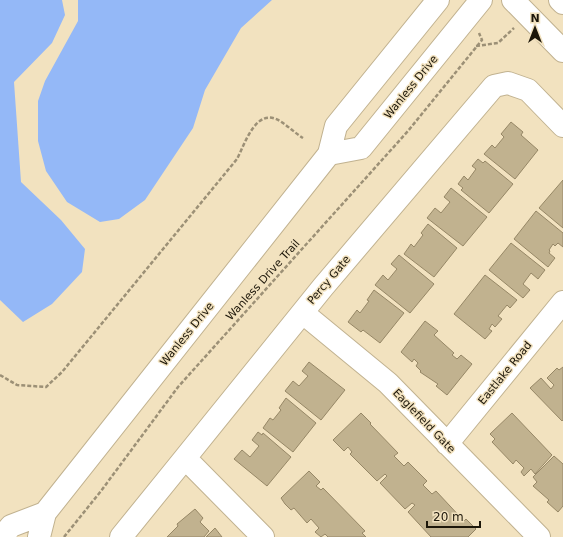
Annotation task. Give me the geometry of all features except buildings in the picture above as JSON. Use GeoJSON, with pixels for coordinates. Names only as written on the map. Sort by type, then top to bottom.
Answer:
{"type":"FeatureCollection","features":[{"type":"Feature","properties":{"kind":"street","name":"Wanless Drive"},"geometry":{"type":"LineString","coordinates":[[39,537],[45,513],[329,154],[336,126],[438,0]]}},
{"type":"Feature","properties":{"kind":"street","name":"Wanless Drive"},"geometry":{"type":"LineString","coordinates":[[329,154],[361,148],[481,0]]}},
{"type":"Feature","properties":{"kind":"street"},"geometry":{"type":"LineString","coordinates":[[513,0],[563,51]]}},
{"type":"Feature","properties":{"kind":"street"},"geometry":{"type":"LineString","coordinates":[[560,0],[563,3]]}},
{"type":"Feature","properties":{"kind":"street","name":"Percy Gate"},"geometry":{"type":"LineString","coordinates":[[121,537],[303,313],[494,86],[508,83],[528,90],[563,126]]}},
{"type":"Feature","properties":{"kind":"street","name":"Eastlake Road"},"geometry":{"type":"LineString","coordinates":[[447,444],[563,302]]}},
{"type":"Feature","properties":{"kind":"street","name":"Eaglefield Gate"},"geometry":{"type":"LineString","coordinates":[[303,313],[388,383],[539,537]]}},
{"type":"Feature","properties":{"kind":"street"},"geometry":{"type":"LineString","coordinates":[[184,458],[263,537]]}},
{"type":"Feature","properties":{"kind":"street"},"geometry":{"type":"LineString","coordinates":[[2,537],[11,526],[45,513]]}},
{"type":"Feature","properties":{"kind":"path"},"geometry":{"type":"LineString","coordinates":[[476,46],[501,42],[512,29]]}},
{"type":"Feature","properties":{"kind":"path","name":"Wanless Drive Trail"},"geometry":{"type":"LineString","coordinates":[[64,537],[102,490],[178,387],[408,131],[482,40],[481,36]]}},
{"type":"Feature","properties":{"kind":"path"},"geometry":{"type":"LineString","coordinates":[[0,375],[17,385],[46,387],[62,372],[237,159],[252,128],[257,123],[264,120],[279,120],[303,138]]}},
{"type":"Feature","properties":{"kind":"water"},"geometry":{"type":"Polygon","coordinates":[[[0,0],[62,0],[65,15],[52,43],[14,82],[21,182],[61,220],[85,249],[82,272],[52,304],[23,322],[0,300],[0,0]]]}},
{"type":"Feature","properties":{"kind":"water"},"geometry":{"type":"Polygon","coordinates":[[[78,0],[272,0],[241,28],[205,90],[193,128],[145,200],[119,219],[100,222],[67,202],[46,171],[38,141],[38,101],[45,81],[78,21],[78,0]]]}}]}
